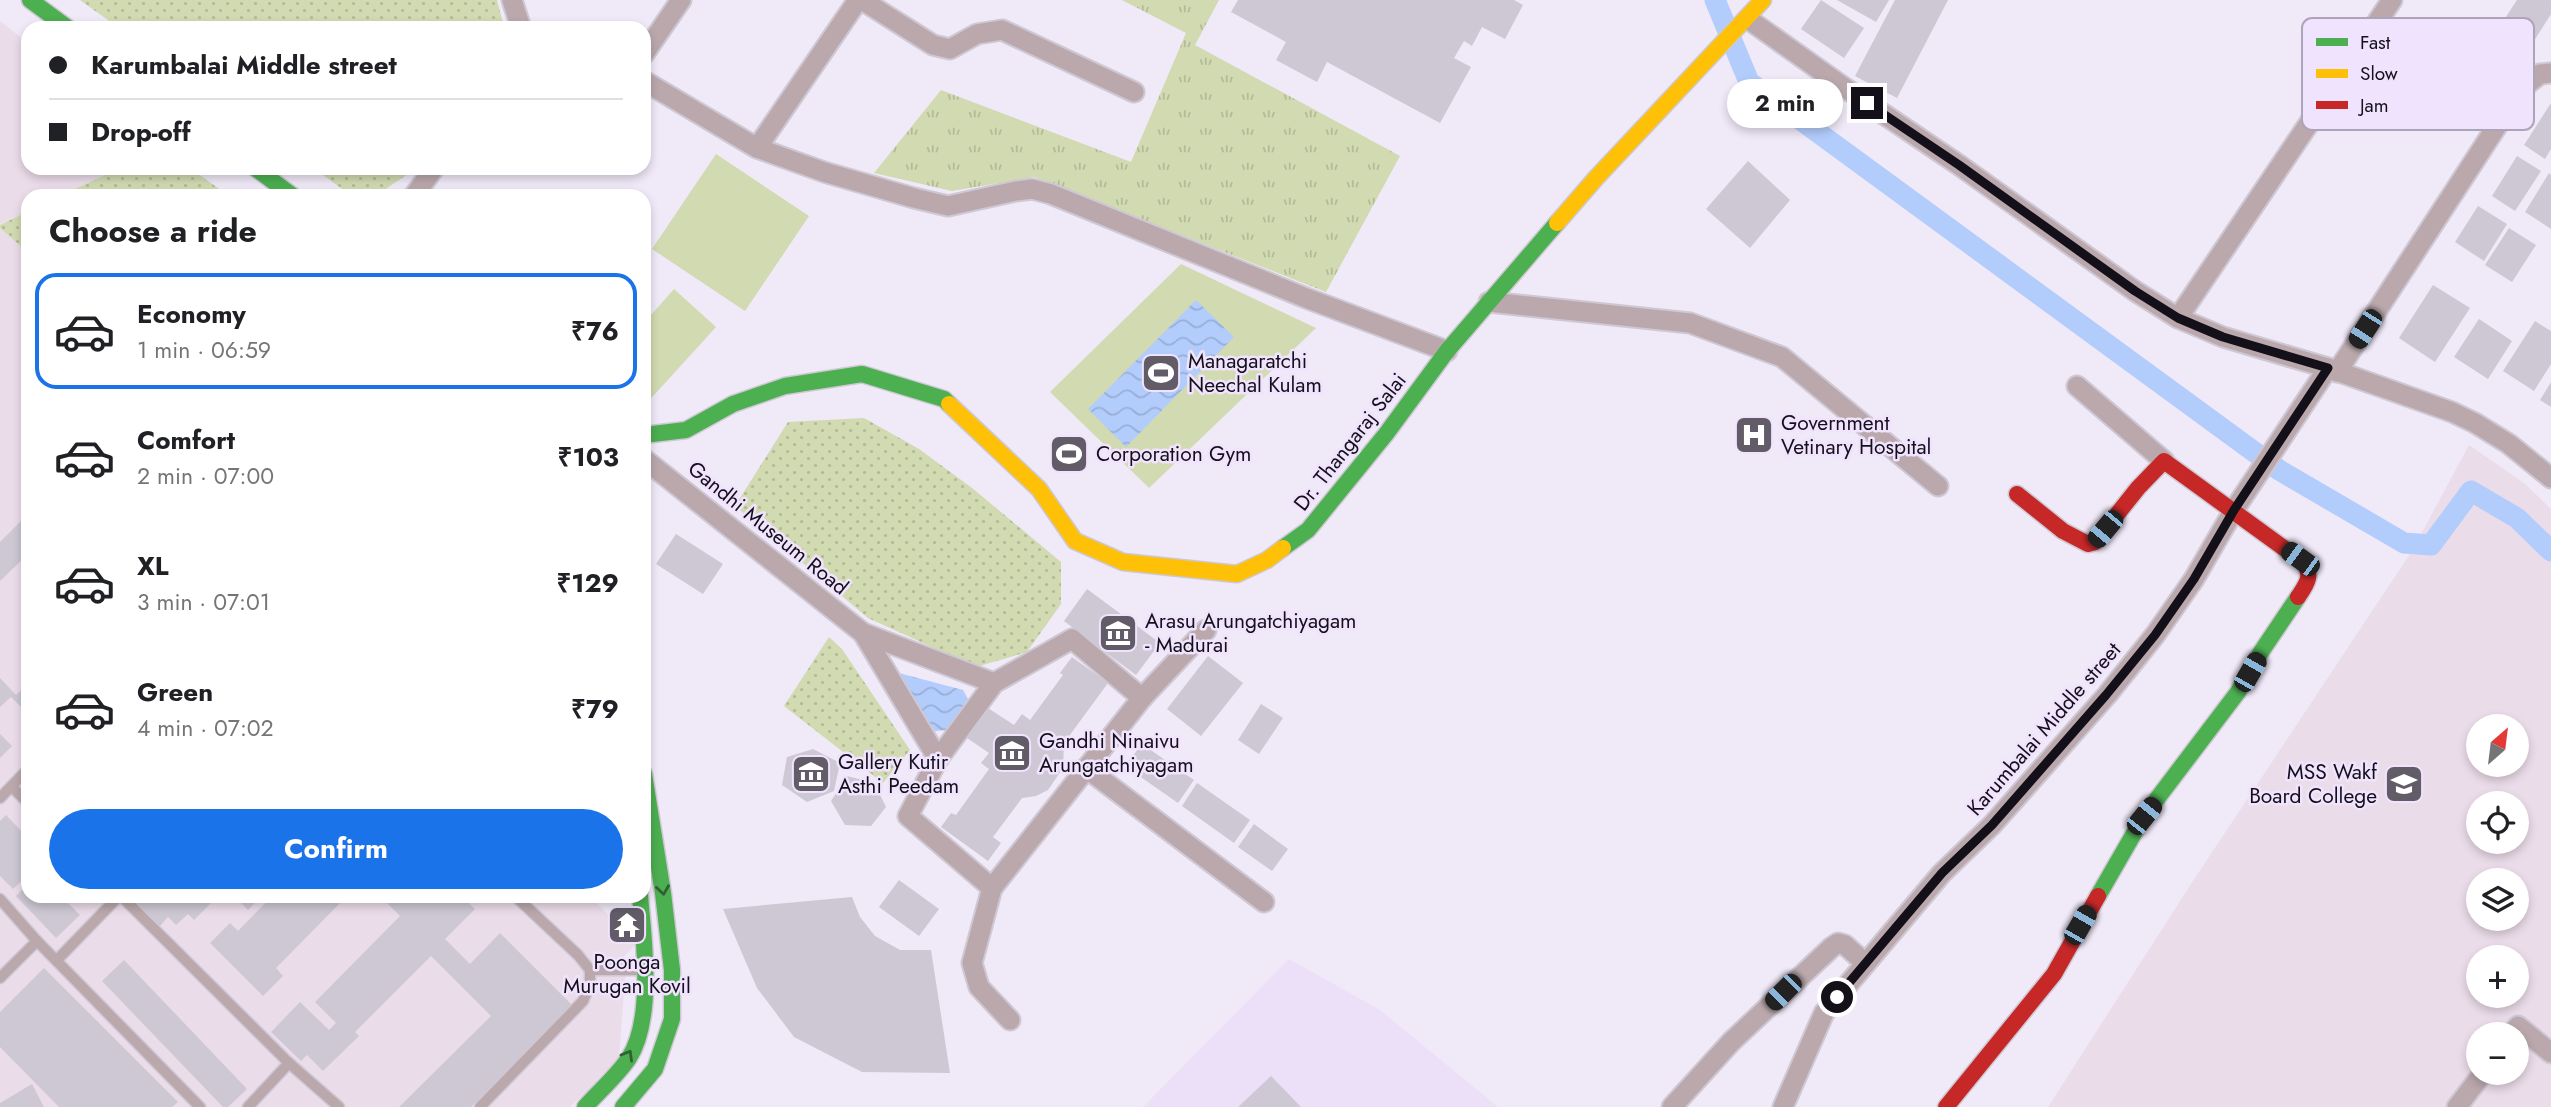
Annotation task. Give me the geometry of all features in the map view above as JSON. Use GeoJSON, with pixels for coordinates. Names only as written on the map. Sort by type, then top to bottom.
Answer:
{"type":"FeatureCollection","features":[{"type":"Feature","properties":{"kind":"street"},"geometry":{"type":"LineString","coordinates":[[30,0],[58,21]]}},
{"type":"Feature","properties":{"kind":"street"},"geometry":{"type":"LineString","coordinates":[[512,0],[520,21]]}},
{"type":"Feature","properties":{"kind":"street"},"geometry":{"type":"LineString","coordinates":[[651,44],[681,0]]}},
{"type":"Feature","properties":{"kind":"street"},"geometry":{"type":"LineString","coordinates":[[757,148],[860,0],[933,46],[950,49],[977,34],[1002,30],[1134,92]]}},
{"type":"Feature","properties":{"kind":"street","name":"Dr. Thangaraj Salai"},"geometry":{"type":"LineString","coordinates":[[651,434],[685,430],[733,404],[785,386],[862,373],[944,399],[1039,489],[1075,541],[1123,562],[1237,574],[1267,560],[1308,530],[1386,434],[1447,351],[1489,302],[1596,178],[1763,0]]}},
{"type":"Feature","properties":{"kind":"street"},"geometry":{"type":"LineString","coordinates":[[2380,18],[2392,0]]}},
{"type":"Feature","properties":{"kind":"street"},"geometry":{"type":"LineString","coordinates":[[1747,19],[1959,165],[2135,291],[2178,318],[2223,337],[2332,370],[2452,412],[2509,444],[2551,478]]}},
{"type":"Feature","properties":{"kind":"street","name":"Karumbalai Middle street"},"geometry":{"type":"LineString","coordinates":[[2534,79],[2540,74],[2551,73]]}},
{"type":"Feature","properties":{"kind":"street"},"geometry":{"type":"LineString","coordinates":[[651,85],[757,148],[824,172],[948,206],[1032,189],[1051,194],[1306,299],[1447,351]]}},
{"type":"Feature","properties":{"kind":"street"},"geometry":{"type":"LineString","coordinates":[[2178,318],[2305,130]]}},
{"type":"Feature","properties":{"kind":"street","name":"Karumbalai Middle street"},"geometry":{"type":"LineString","coordinates":[[1783,1107],[1824,1013],[1942,873],[1992,825],[2155,635],[2258,474],[2332,370],[2493,130]]}},
{"type":"Feature","properties":{"kind":"street"},"geometry":{"type":"LineString","coordinates":[[264,175],[284,189]]}},
{"type":"Feature","properties":{"kind":"street"},"geometry":{"type":"LineString","coordinates":[[1489,302],[1690,323],[1782,357],[1938,486]]}},
{"type":"Feature","properties":{"kind":"street"},"geometry":{"type":"LineString","coordinates":[[1946,1107],[2054,974],[2144,816],[2238,692],[2308,582],[2308,565],[2164,461],[2077,386]]}},
{"type":"Feature","properties":{"kind":"street"},"geometry":{"type":"LineString","coordinates":[[2017,494],[2063,531],[2088,544],[2095,542],[2138,488],[2164,461]]}},
{"type":"Feature","properties":{"kind":"street","name":"Gandhi Museum Road"},"geometry":{"type":"LineString","coordinates":[[651,465],[863,634],[994,682]]}},
{"type":"Feature","properties":{"kind":"street"},"geometry":{"type":"LineString","coordinates":[[1010,1020],[979,987],[972,963],[992,888],[1142,698],[1206,630]]}},
{"type":"Feature","properties":{"kind":"street","name":"Gandhi Museum Road"},"geometry":{"type":"LineString","coordinates":[[863,634],[938,759]]}},
{"type":"Feature","properties":{"kind":"street"},"geometry":{"type":"LineString","coordinates":[[992,888],[908,816],[938,759],[994,682],[1072,639],[1142,698]]}},
{"type":"Feature","properties":{"kind":"street"},"geometry":{"type":"LineString","coordinates":[[1086,768],[1265,902]]}},
{"type":"Feature","properties":{"kind":"street"},"geometry":{"type":"LineString","coordinates":[[623,1107],[655,1069],[671,1019],[672,970],[651,818]]}},
{"type":"Feature","properties":{"kind":"street"},"geometry":{"type":"LineString","coordinates":[[585,1107],[631,1055],[642,1012],[647,970],[641,903]]}},
{"type":"Feature","properties":{"kind":"street"},"geometry":{"type":"LineString","coordinates":[[1672,1107],[1731,1042],[1832,947],[1838,943],[1845,945],[1865,963]]}},
{"type":"Feature","properties":{"kind":"street"},"geometry":{"type":"LineString","coordinates":[[2529,1035],[2551,1053]]}},
{"type":"Feature","properties":{"kind":"street"},"geometry":{"type":"LineString","coordinates":[[2457,1107],[2474,1085]]}},
{"type":"Feature","properties":{"kind":"lane"},"geometry":{"type":"LineString","coordinates":[[0,798],[21,777]]}},
{"type":"Feature","properties":{"kind":"lane"},"geometry":{"type":"LineString","coordinates":[[12,787],[21,796]]}},
{"type":"Feature","properties":{"kind":"lane"},"geometry":{"type":"LineString","coordinates":[[0,899],[37,941],[200,1107]]}},
{"type":"Feature","properties":{"kind":"lane"},"geometry":{"type":"LineString","coordinates":[[57,960],[113,903]]}},
{"type":"Feature","properties":{"kind":"lane"},"geometry":{"type":"LineString","coordinates":[[127,903],[289,1062],[339,1107]]}},
{"type":"Feature","properties":{"kind":"lane"},"geometry":{"type":"LineString","coordinates":[[480,1107],[583,1000],[590,984],[590,970],[578,955],[522,903]]}},
{"type":"Feature","properties":{"kind":"lane"},"geometry":{"type":"LineString","coordinates":[[0,978],[37,941]]}},
{"type":"Feature","properties":{"kind":"lane"},"geometry":{"type":"LineString","coordinates":[[590,970],[672,970]]}},
{"type":"Feature","properties":{"kind":"lane"},"geometry":{"type":"LineString","coordinates":[[247,1107],[289,1062]]}},
{"type":"Feature","properties":{"kind":"shaded area"},"geometry":{"type":"Polygon","coordinates":[[[0,21],[21,38],[21,175],[105,175],[75,189],[21,189],[21,214],[0,224],[0,21]]]}},
{"type":"Feature","properties":{"kind":"shaded area"},"geometry":{"type":"Polygon","coordinates":[[[0,228],[21,247],[21,903],[597,903],[637,944],[624,956],[626,965],[619,1058],[570,1107],[0,1107],[0,228]]]}},
{"type":"Feature","properties":{"kind":"shaded area","name":"MSS Wakf Board College"},"geometry":{"type":"Polygon","coordinates":[[[2469,445],[2524,483],[2551,509],[2551,1107],[2048,1107],[2191,884],[2412,551],[2469,445]]]}},
{"type":"Feature","properties":{"kind":"shaded area"},"geometry":{"type":"Polygon","coordinates":[[[1289,959],[1380,1010],[1498,1107],[1143,1107],[1289,959]]]}},
{"type":"Feature","properties":{"kind":"green space"},"geometry":{"type":"Polygon","coordinates":[[[80,0],[497,0],[502,21],[109,21],[80,0]]]}},
{"type":"Feature","properties":{"kind":"green space"},"geometry":{"type":"Polygon","coordinates":[[[1122,0],[1219,0],[1195,45],[1400,156],[1326,292],[1034,177],[952,191],[874,173],[941,90],[1131,162],[1186,33],[1122,0]]]}},
{"type":"Feature","properties":{"kind":"green space"},"geometry":{"type":"Polygon","coordinates":[[[716,154],[809,216],[745,311],[652,249],[716,154]]]}},
{"type":"Feature","properties":{"kind":"green space"},"geometry":{"type":"Polygon","coordinates":[[[105,175],[200,175],[219,189],[75,189],[105,175]]]}},
{"type":"Feature","properties":{"kind":"green space"},"geometry":{"type":"Polygon","coordinates":[[[323,175],[406,175],[386,189],[342,189],[323,175]]]}},
{"type":"Feature","properties":{"kind":"green space"},"geometry":{"type":"Polygon","coordinates":[[[21,214],[21,247],[0,228],[0,225],[21,214]]]}},
{"type":"Feature","properties":{"kind":"green space"},"geometry":{"type":"Polygon","coordinates":[[[1181,264],[1316,328],[1149,488],[1050,392],[1181,264]]]}},
{"type":"Feature","properties":{"kind":"green space"},"geometry":{"type":"Polygon","coordinates":[[[674,289],[716,327],[651,398],[651,315],[674,289]]]}},
{"type":"Feature","properties":{"kind":"green space"},"geometry":{"type":"Polygon","coordinates":[[[864,418],[919,449],[972,488],[1061,562],[1061,604],[1027,652],[976,667],[868,618],[735,506],[788,422],[864,418]]]}},
{"type":"Feature","properties":{"kind":"green space"},"geometry":{"type":"Polygon","coordinates":[[[829,637],[842,649],[910,750],[883,783],[784,706],[829,637]]]}},
{"type":"Feature","properties":{"kind":"water","name":"Managaratchi Neechal Kulam"},"geometry":{"type":"Polygon","coordinates":[[[1196,300],[1234,337],[1126,447],[1088,409],[1196,300]]]}},
{"type":"Feature","properties":{"kind":"water"},"geometry":{"type":"Polygon","coordinates":[[[895,672],[963,690],[968,699],[947,730],[935,731],[895,672]]]}},
{"type":"Feature","properties":{"kind":"building"},"geometry":{"type":"Polygon","coordinates":[[[1238,0],[1514,0],[1523,5],[1505,39],[1482,27],[1472,46],[1464,41],[1454,58],[1471,67],[1440,123],[1327,62],[1317,82],[1276,60],[1286,42],[1231,12],[1238,0]]]}},
{"type":"Feature","properties":{"kind":"building"},"geometry":{"type":"Polygon","coordinates":[[[1821,0],[1864,28],[1844,58],[1801,29],[1821,0]]]}},
{"type":"Feature","properties":{"kind":"building"},"geometry":{"type":"Polygon","coordinates":[[[1837,0],[1889,0],[1876,22],[1837,0]]]}},
{"type":"Feature","properties":{"kind":"building"},"geometry":{"type":"Polygon","coordinates":[[[1895,0],[1948,0],[1897,98],[1855,76],[1895,0]]]}},
{"type":"Feature","properties":{"kind":"building"},"geometry":{"type":"Polygon","coordinates":[[[2517,0],[2551,0],[2551,14],[2534,41],[2534,18],[2505,18],[2517,0]]]}},
{"type":"Feature","properties":{"kind":"building"},"geometry":{"type":"Polygon","coordinates":[[[2551,103],[2551,149],[2545,159],[2524,145],[2551,103]]]}},
{"type":"Feature","properties":{"kind":"building"},"geometry":{"type":"Polygon","coordinates":[[[2517,156],[2541,171],[2515,211],[2492,196],[2517,156]]]}},
{"type":"Feature","properties":{"kind":"building"},"geometry":{"type":"Polygon","coordinates":[[[1748,161],[1790,200],[1750,248],[1706,209],[1748,161]]]}},
{"type":"Feature","properties":{"kind":"building"},"geometry":{"type":"Polygon","coordinates":[[[2549,173],[2551,175],[2551,229],[2525,212],[2549,173]]]}},
{"type":"Feature","properties":{"kind":"building"},"geometry":{"type":"Polygon","coordinates":[[[2478,206],[2507,224],[2484,261],[2455,242],[2478,206]]]}},
{"type":"Feature","properties":{"kind":"building"},"geometry":{"type":"Polygon","coordinates":[[[2509,228],[2536,245],[2512,282],[2485,265],[2509,228]]]}},
{"type":"Feature","properties":{"kind":"building"},"geometry":{"type":"Polygon","coordinates":[[[2433,285],[2470,308],[2435,362],[2399,338],[2433,285]]]}},
{"type":"Feature","properties":{"kind":"building"},"geometry":{"type":"Polygon","coordinates":[[[2479,319],[2512,341],[2488,379],[2454,357],[2479,319]]]}},
{"type":"Feature","properties":{"kind":"building"},"geometry":{"type":"Polygon","coordinates":[[[2535,321],[2551,331],[2551,364],[2534,391],[2503,371],[2535,321]]]}},
{"type":"Feature","properties":{"kind":"building"},"geometry":{"type":"Polygon","coordinates":[[[2551,382],[2551,407],[2540,400],[2551,382]]]}},
{"type":"Feature","properties":{"kind":"building"},"geometry":{"type":"Polygon","coordinates":[[[21,521],[21,561],[0,581],[0,542],[21,521]]]}},
{"type":"Feature","properties":{"kind":"building"},"geometry":{"type":"Polygon","coordinates":[[[676,534],[723,564],[703,594],[656,564],[676,534]]]}},
{"type":"Feature","properties":{"kind":"building"},"geometry":{"type":"Polygon","coordinates":[[[1087,589],[1160,643],[1136,675],[1064,621],[1087,589]]]}},
{"type":"Feature","properties":{"kind":"building"},"geometry":{"type":"Polygon","coordinates":[[[1208,656],[1243,683],[1201,736],[1167,709],[1208,656]]]}},
{"type":"Feature","properties":{"kind":"building"},"geometry":{"type":"Polygon","coordinates":[[[1072,657],[1108,683],[1064,743],[1063,768],[1048,790],[1036,796],[1022,798],[993,837],[1001,843],[988,861],[941,827],[951,813],[956,815],[989,769],[981,763],[989,753],[967,738],[970,733],[954,721],[971,697],[1014,725],[1022,714],[1030,720],[1063,675],[1060,673],[1072,657]]]}},
{"type":"Feature","properties":{"kind":"building"},"geometry":{"type":"Polygon","coordinates":[[[0,678],[16,695],[21,690],[21,707],[11,697],[0,707],[0,678]]]}},
{"type":"Feature","properties":{"kind":"building"},"geometry":{"type":"Polygon","coordinates":[[[1261,704],[1283,718],[1259,754],[1238,740],[1261,704]]]}},
{"type":"Feature","properties":{"kind":"building"},"geometry":{"type":"Polygon","coordinates":[[[0,734],[12,746],[0,758],[0,734]]]}},
{"type":"Feature","properties":{"kind":"building"},"geometry":{"type":"Polygon","coordinates":[[[1142,744],[1194,780],[1178,803],[1125,766],[1142,744]]]}},
{"type":"Feature","properties":{"kind":"building","name":"Gallery Kutir Asthi Peedam"},"geometry":{"type":"Polygon","coordinates":[[[813,749],[840,763],[834,791],[807,802],[782,785],[787,757],[813,749]]]}},
{"type":"Feature","properties":{"kind":"building"},"geometry":{"type":"Polygon","coordinates":[[[847,776],[874,783],[886,807],[871,826],[845,825],[831,801],[847,776]]]}},
{"type":"Feature","properties":{"kind":"building"},"geometry":{"type":"Polygon","coordinates":[[[1197,783],[1250,820],[1234,843],[1182,806],[1197,783]]]}},
{"type":"Feature","properties":{"kind":"building"},"geometry":{"type":"Polygon","coordinates":[[[6,815],[21,831],[21,882],[13,889],[0,876],[0,821],[6,815]]]}},
{"type":"Feature","properties":{"kind":"building"},"geometry":{"type":"Polygon","coordinates":[[[1254,824],[1288,849],[1272,871],[1238,847],[1254,824]]]}},
{"type":"Feature","properties":{"kind":"building"},"geometry":{"type":"Polygon","coordinates":[[[899,880],[939,909],[919,936],[879,907],[899,880]]]}},
{"type":"Feature","properties":{"kind":"building"},"geometry":{"type":"Polygon","coordinates":[[[852,897],[860,917],[875,936],[900,950],[931,950],[950,1073],[862,1072],[794,1037],[757,988],[723,909],[852,897]]]}},
{"type":"Feature","properties":{"kind":"building"},"geometry":{"type":"Polygon","coordinates":[[[23,903],[68,903],[80,915],[56,938],[23,903]]]}},
{"type":"Feature","properties":{"kind":"building"},"geometry":{"type":"Polygon","coordinates":[[[134,903],[211,903],[194,920],[188,914],[176,925],[168,917],[159,927],[134,903]]]}},
{"type":"Feature","properties":{"kind":"building"},"geometry":{"type":"Polygon","coordinates":[[[241,903],[255,903],[248,910],[241,903]]]}},
{"type":"Feature","properties":{"kind":"building"},"geometry":{"type":"Polygon","coordinates":[[[265,903],[340,903],[276,968],[283,976],[263,996],[210,943],[230,923],[238,931],[265,903]]]}},
{"type":"Feature","properties":{"kind":"building"},"geometry":{"type":"Polygon","coordinates":[[[387,903],[469,903],[475,909],[445,939],[470,964],[500,933],[572,1005],[471,1107],[399,1107],[491,1016],[431,956],[355,1032],[359,1036],[323,1071],[307,1055],[301,1061],[271,1032],[300,1002],[329,1030],[336,1023],[315,1002],[400,916],[387,903]]]}},
{"type":"Feature","properties":{"kind":"building"},"geometry":{"type":"Polygon","coordinates":[[[124,960],[247,1089],[228,1107],[223,1107],[102,981],[124,960]]]}},
{"type":"Feature","properties":{"kind":"building"},"geometry":{"type":"Polygon","coordinates":[[[44,968],[178,1102],[172,1107],[59,1107],[0,1047],[0,1012],[44,968]]]}},
{"type":"Feature","properties":{"kind":"building"},"geometry":{"type":"Polygon","coordinates":[[[1271,1076],[1301,1107],[1238,1107],[1271,1076]]]}},
{"type":"Feature","properties":{"kind":"building"},"geometry":{"type":"Polygon","coordinates":[[[32,1084],[44,1107],[0,1107],[0,1103],[32,1084]]]}},
{"type":"Feature","properties":{"kind":"waterway"},"geometry":{"type":"LineString","coordinates":[[1715,0],[1749,82],[2279,470],[2404,543],[2431,545],[2471,491],[2517,518],[2551,551]]}},
{"type":"Feature","properties":{"kind":"traffic: fast"},"geometry":{"type":"LineString","coordinates":[[30,0],[58,21]]}},
{"type":"Feature","properties":{"kind":"traffic: fast"},"geometry":{"type":"LineString","coordinates":[[264,175],[284,189]]}},
{"type":"Feature","properties":{"kind":"traffic: fast"},"geometry":{"type":"LineString","coordinates":[[1283,548],[1308,530],[1386,434],[1447,351],[1557,223]]}},
{"type":"Feature","properties":{"kind":"traffic: fast"},"geometry":{"type":"LineString","coordinates":[[651,434],[686,430],[733,404],[785,386],[862,374],[944,399],[949,404]]}},
{"type":"Feature","properties":{"kind":"traffic: fast"},"geometry":{"type":"LineString","coordinates":[[2098,896],[2144,816],[2238,692],[2298,597]]}},
{"type":"Feature","properties":{"kind":"traffic: fast"},"geometry":{"type":"LineString","coordinates":[[623,1107],[655,1069],[672,1019],[672,970],[651,818]]}},
{"type":"Feature","properties":{"kind":"traffic: fast"},"geometry":{"type":"LineString","coordinates":[[585,1107],[629,1058],[637,1042],[645,1001],[641,903]]}},
{"type":"Feature","properties":{"kind":"traffic: slow"},"geometry":{"type":"LineString","coordinates":[[1557,223],[1763,0]]}},
{"type":"Feature","properties":{"kind":"traffic: slow"},"geometry":{"type":"LineString","coordinates":[[949,404],[1039,489],[1075,541],[1123,562],[1237,574],[1267,560],[1283,548]]}},
{"type":"Feature","properties":{"kind":"traffic: jam"},"geometry":{"type":"LineString","coordinates":[[2017,494],[2063,531],[2088,544],[2095,542],[2138,488],[2164,461],[2303,562],[2308,576],[2298,597]]}},
{"type":"Feature","properties":{"kind":"traffic: jam"},"geometry":{"type":"LineString","coordinates":[[1946,1107],[2054,974],[2098,896]]}},
{"type":"Feature","properties":{"kind":"place","name":"Managaratchi Neechal Kulam"},"geometry":{"type":"Point","coordinates":[1161,373]}},
{"type":"Feature","properties":{"kind":"place","name":"Government Vetinary Hospital"},"geometry":{"type":"Point","coordinates":[1754,435]}},
{"type":"Feature","properties":{"kind":"place","name":"Corporation Gym"},"geometry":{"type":"Point","coordinates":[1069,454]}},
{"type":"Feature","properties":{"kind":"place","name":"Arasu Arungatchiyagam - Madurai"},"geometry":{"type":"Point","coordinates":[1118,633]}},
{"type":"Feature","properties":{"kind":"place","name":"Gandhi Ninaivu Arungatchiyagam"},"geometry":{"type":"Point","coordinates":[1012,753]}},
{"type":"Feature","properties":{"kind":"place","name":"Gallery Kutir Asthi Peedam"},"geometry":{"type":"Point","coordinates":[811,774]}},
{"type":"Feature","properties":{"kind":"place","name":"MSS Wakf Board College"},"geometry":{"type":"Point","coordinates":[2404,784]}},
{"type":"Feature","properties":{"kind":"place","name":"Poonga Murugan Kovil"},"geometry":{"type":"Point","coordinates":[627,925]}},
{"type":"Feature","properties":{"kind":"route"},"geometry":{"type":"LineString","coordinates":[[1837,997],[1942,873],[1992,825],[2155,635],[2194,579],[2234,510],[2328,368],[2223,337],[2178,318],[2135,291],[1867,103]]}}]}
